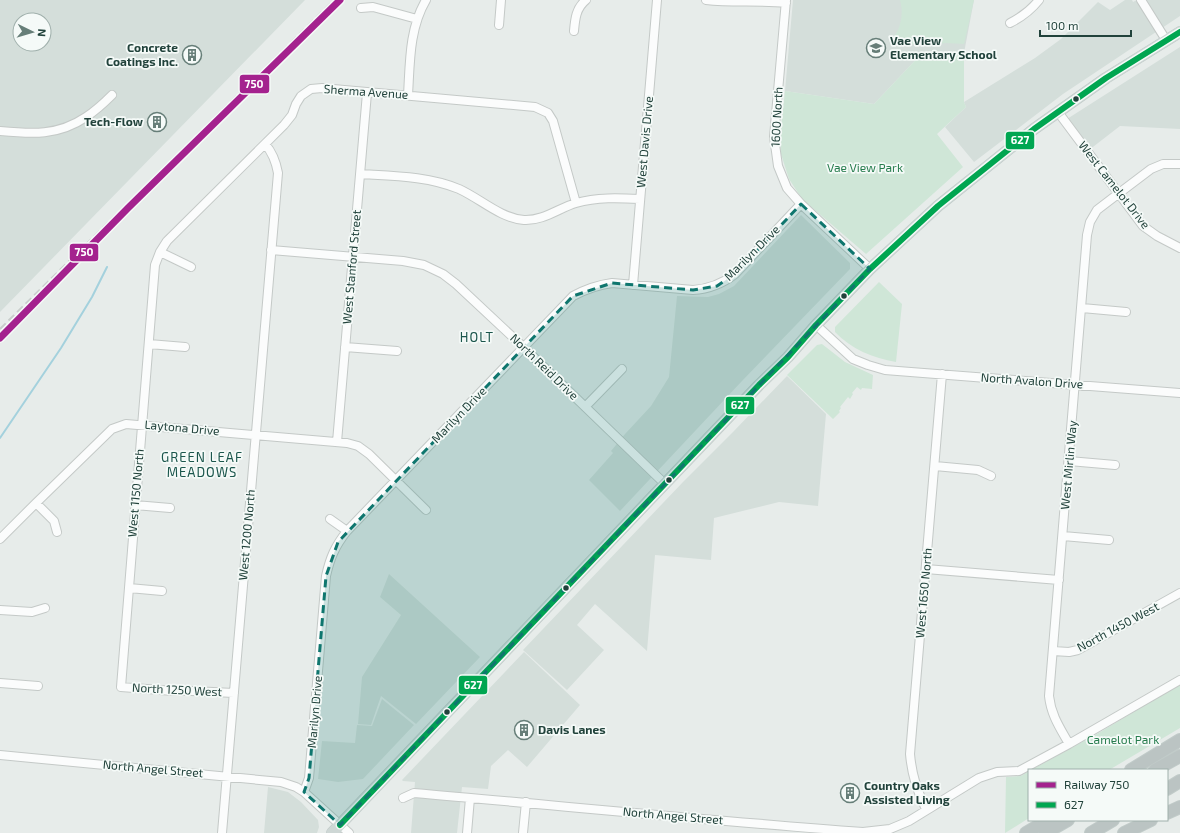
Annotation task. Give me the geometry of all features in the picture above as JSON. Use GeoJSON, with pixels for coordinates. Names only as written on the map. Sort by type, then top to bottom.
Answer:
{"type":"FeatureCollection","features":[{"type":"Feature","properties":{"kind":"highway"},"geometry":{"type":"LineString","coordinates":[[1133,769],[1180,740]]}},
{"type":"Feature","properties":{"kind":"highway"},"geometry":{"type":"LineString","coordinates":[[1157,769],[1180,756]]}},
{"type":"Feature","properties":{"kind":"highway"},"geometry":{"type":"LineString","coordinates":[[1168,788],[1180,781]]}},
{"type":"Feature","properties":{"kind":"highway"},"geometry":{"type":"LineString","coordinates":[[1168,813],[1180,807]]}},
{"type":"Feature","properties":{"kind":"highway"},"geometry":{"type":"LineString","coordinates":[[1026,833],[1046,821]]}},
{"type":"Feature","properties":{"kind":"highway"},"geometry":{"type":"LineString","coordinates":[[1045,833],[1066,821]]}},
{"type":"Feature","properties":{"kind":"highway"},"geometry":{"type":"LineString","coordinates":[[1091,833],[1111,821]]}},
{"type":"Feature","properties":{"kind":"highway"},"geometry":{"type":"LineString","coordinates":[[1124,833],[1150,821]]}},
{"type":"Feature","properties":{"kind":"main road"},"geometry":{"type":"LineString","coordinates":[[332,833],[759,385],[788,357],[816,325],[870,269],[938,206],[1015,143],[1127,65],[1180,32]]}},
{"type":"Feature","properties":{"kind":"street"},"geometry":{"type":"LineString","coordinates":[[408,96],[412,41],[417,19],[426,0]]}},
{"type":"Feature","properties":{"kind":"street"},"geometry":{"type":"LineString","coordinates":[[499,25],[501,0]]}},
{"type":"Feature","properties":{"kind":"street"},"geometry":{"type":"LineString","coordinates":[[574,31],[576,16],[582,3],[586,0]]}},
{"type":"Feature","properties":{"kind":"street","name":"West Davis Drive"},"geometry":{"type":"LineString","coordinates":[[633,285],[658,0]]}},
{"type":"Feature","properties":{"kind":"street"},"geometry":{"type":"LineString","coordinates":[[706,0],[726,2],[786,1]]}},
{"type":"Feature","properties":{"kind":"street"},"geometry":{"type":"LineString","coordinates":[[1010,23],[1023,16],[1040,0]]}},
{"type":"Feature","properties":{"kind":"street"},"geometry":{"type":"LineString","coordinates":[[1142,0],[1166,40]]}},
{"type":"Feature","properties":{"kind":"street","name":"1600 North"},"geometry":{"type":"LineString","coordinates":[[786,1],[774,137],[778,166],[782,178],[788,188],[801,204],[870,269]]}},
{"type":"Feature","properties":{"kind":"street"},"geometry":{"type":"LineString","coordinates":[[361,8],[373,7],[417,19]]}},
{"type":"Feature","properties":{"kind":"street","name":"Sherma Avenue"},"geometry":{"type":"LineString","coordinates":[[160,252],[167,241],[265,144],[292,115],[301,96],[311,90],[322,88],[535,107],[548,113],[553,121],[576,203]]}},
{"type":"Feature","properties":{"kind":"street","name":"West Stanford Street"},"geometry":{"type":"LineString","coordinates":[[337,442],[367,93]]}},
{"type":"Feature","properties":{"kind":"street"},"geometry":{"type":"LineString","coordinates":[[0,131],[40,134],[64,129],[86,117],[112,96]]}},
{"type":"Feature","properties":{"kind":"street","name":"West Camelot Drive"},"geometry":{"type":"LineString","coordinates":[[1058,112],[1143,226],[1156,236],[1180,248]]}},
{"type":"Feature","properties":{"kind":"street","name":"West 1200 North"},"geometry":{"type":"LineString","coordinates":[[222,833],[278,173],[276,162],[270,149],[265,144]]}},
{"type":"Feature","properties":{"kind":"street","name":"West Mirlin Way"},"geometry":{"type":"LineString","coordinates":[[1070,744],[1055,720],[1050,707],[1049,696],[1076,384],[1087,235],[1090,222],[1097,210],[1118,193],[1151,169],[1163,164],[1180,164]]}},
{"type":"Feature","properties":{"kind":"street"},"geometry":{"type":"LineString","coordinates":[[360,174],[441,182],[475,197],[505,215],[526,220],[539,218],[576,203],[593,200],[610,198],[640,200]]}},
{"type":"Feature","properties":{"kind":"street","name":"Marilyn Drive"},"geometry":{"type":"LineString","coordinates":[[304,792],[309,778],[326,576],[330,559],[338,542],[572,296],[587,289],[612,283],[693,290],[704,289],[721,283],[735,274],[801,204]]}},
{"type":"Feature","properties":{"kind":"street","name":"North Reid Drive"},"geometry":{"type":"LineString","coordinates":[[271,250],[402,261],[424,265],[443,274],[456,284],[523,347],[665,484]]}},
{"type":"Feature","properties":{"kind":"street"},"geometry":{"type":"LineString","coordinates":[[160,252],[191,267]]}},
{"type":"Feature","properties":{"kind":"street","name":"West 1150 North"},"geometry":{"type":"LineString","coordinates":[[121,686],[155,264],[160,252]]}},
{"type":"Feature","properties":{"kind":"street"},"geometry":{"type":"LineString","coordinates":[[1082,308],[1126,312]]}},
{"type":"Feature","properties":{"kind":"street","name":"North Avalon Drive"},"geometry":{"type":"LineString","coordinates":[[816,325],[853,359],[885,370],[1180,393]]}},
{"type":"Feature","properties":{"kind":"street"},"geometry":{"type":"LineString","coordinates":[[149,344],[185,347]]}},
{"type":"Feature","properties":{"kind":"street"},"geometry":{"type":"LineString","coordinates":[[345,347],[397,351]]}},
{"type":"Feature","properties":{"kind":"street"},"geometry":{"type":"LineString","coordinates":[[585,407],[622,369]]}},
{"type":"Feature","properties":{"kind":"street","name":"West 1650 North"},"geometry":{"type":"LineString","coordinates":[[926,810],[916,788],[912,773],[910,754],[942,374]]}},
{"type":"Feature","properties":{"kind":"street","name":"Laytona Drive"},"geometry":{"type":"LineString","coordinates":[[0,539],[112,430],[126,424],[142,424],[256,434],[337,442],[358,446],[369,454],[426,510]]}},
{"type":"Feature","properties":{"kind":"street"},"geometry":{"type":"LineString","coordinates":[[1069,461],[1115,464]]}},
{"type":"Feature","properties":{"kind":"street"},"geometry":{"type":"LineString","coordinates":[[935,466],[978,470],[991,476]]}},
{"type":"Feature","properties":{"kind":"street"},"geometry":{"type":"LineString","coordinates":[[36,503],[54,521],[56,532]]}},
{"type":"Feature","properties":{"kind":"street"},"geometry":{"type":"LineString","coordinates":[[135,505],[170,508]]}},
{"type":"Feature","properties":{"kind":"street"},"geometry":{"type":"LineString","coordinates":[[330,519],[347,532]]}},
{"type":"Feature","properties":{"kind":"street"},"geometry":{"type":"LineString","coordinates":[[1063,536],[1110,540]]}},
{"type":"Feature","properties":{"kind":"street"},"geometry":{"type":"LineString","coordinates":[[926,569],[1059,580]]}},
{"type":"Feature","properties":{"kind":"street"},"geometry":{"type":"LineString","coordinates":[[129,588],[162,591]]}},
{"type":"Feature","properties":{"kind":"street","name":"North 1450 West"},"geometry":{"type":"LineString","coordinates":[[1053,651],[1069,652],[1088,646],[1180,593]]}},
{"type":"Feature","properties":{"kind":"street"},"geometry":{"type":"LineString","coordinates":[[0,610],[32,612],[45,608]]}},
{"type":"Feature","properties":{"kind":"street","name":"North Angel Street"},"geometry":{"type":"LineString","coordinates":[[403,798],[414,793],[526,802],[770,829],[863,832],[890,830],[909,821],[979,778],[997,772],[1019,771],[1070,744],[1180,680]]}},
{"type":"Feature","properties":{"kind":"street"},"geometry":{"type":"LineString","coordinates":[[0,683],[38,686]]}},
{"type":"Feature","properties":{"kind":"street","name":"North 1250 West"},"geometry":{"type":"LineString","coordinates":[[121,686],[173,692],[192,690],[234,693]]}},
{"type":"Feature","properties":{"kind":"street","name":"North Angel Street"},"geometry":{"type":"LineString","coordinates":[[0,756],[281,782],[296,787],[304,792],[349,833]]}},
{"type":"Feature","properties":{"kind":"street"},"geometry":{"type":"LineString","coordinates":[[467,833],[470,798]]}},
{"type":"Feature","properties":{"kind":"street"},"geometry":{"type":"LineString","coordinates":[[524,833],[526,802]]}},
{"type":"Feature","properties":{"kind":"highlighted area"},"geometry":{"type":"Polygon","coordinates":[[[801,204],[870,269],[340,825],[304,792],[309,778],[326,576],[338,542],[573,296],[612,283],[693,290],[717,286],[735,274],[801,204]]]}},
{"type":"Feature","properties":{"kind":"shaded area"},"geometry":{"type":"Polygon","coordinates":[[[0,0],[305,0],[0,312],[0,0]]]}},
{"type":"Feature","properties":{"kind":"shaded area","name":"Vae View Elementary School"},"geometry":{"type":"Polygon","coordinates":[[[793,0],[974,0],[964,53],[923,52],[874,104],[785,91],[793,0]]]}},
{"type":"Feature","properties":{"kind":"shaded area"},"geometry":{"type":"Polygon","coordinates":[[[1125,0],[1132,0],[1133,2],[1137,0],[1180,0],[1180,16],[1063,94],[974,162],[945,127],[966,107],[964,102],[1035,58],[1061,39],[1098,2],[1110,10],[1125,0]]]}},
{"type":"Feature","properties":{"kind":"shaded area"},"geometry":{"type":"Polygon","coordinates":[[[1180,47],[1180,129],[1120,126],[1089,150],[1067,119],[1180,47]]]}},
{"type":"Feature","properties":{"kind":"shaded area"},"geometry":{"type":"Polygon","coordinates":[[[801,215],[850,263],[850,269],[620,511],[589,480],[613,453],[611,451],[625,434],[651,406],[669,377],[677,296],[708,297],[719,294],[734,286],[801,215]]]}},
{"type":"Feature","properties":{"kind":"shaded area"},"geometry":{"type":"Polygon","coordinates":[[[787,376],[826,414],[818,506],[779,502],[714,518],[711,560],[655,555],[647,651],[595,604],[577,625],[604,650],[567,690],[523,650],[683,482],[787,376]]]}},
{"type":"Feature","properties":{"kind":"shaded area"},"geometry":{"type":"Polygon","coordinates":[[[389,574],[480,657],[416,724],[381,696],[371,725],[358,724],[362,677],[401,615],[380,597],[389,574]]]}},
{"type":"Feature","properties":{"kind":"shaded area"},"geometry":{"type":"Polygon","coordinates":[[[524,652],[580,705],[527,767],[508,750],[491,766],[488,789],[462,787],[457,833],[411,833],[415,782],[402,780],[524,652]]]}},
{"type":"Feature","properties":{"kind":"shaded area"},"geometry":{"type":"Polygon","coordinates":[[[382,699],[414,725],[363,779],[338,782],[318,779],[322,741],[355,743],[357,725],[372,726],[382,699]]]}},
{"type":"Feature","properties":{"kind":"shaded area"},"geometry":{"type":"Polygon","coordinates":[[[268,787],[288,792],[301,802],[318,820],[319,827],[317,833],[264,833],[268,787]]]}},
{"type":"Feature","properties":{"kind":"green space"},"geometry":{"type":"Polygon","coordinates":[[[900,0],[974,0],[964,44],[946,43],[924,45],[890,42],[897,32],[901,20],[902,12],[900,0]]]}},
{"type":"Feature","properties":{"kind":"green space","name":"Vae View Park"},"geometry":{"type":"Polygon","coordinates":[[[923,52],[964,53],[964,102],[966,107],[937,134],[963,167],[866,254],[802,199],[789,179],[781,154],[780,136],[785,91],[874,104],[923,52]]]}},
{"type":"Feature","properties":{"kind":"green space"},"geometry":{"type":"Polygon","coordinates":[[[879,282],[902,304],[896,362],[863,352],[841,338],[835,332],[835,327],[879,282]]]}},
{"type":"Feature","properties":{"kind":"green space"},"geometry":{"type":"Polygon","coordinates":[[[822,344],[845,362],[873,375],[872,389],[862,388],[861,390],[857,387],[852,393],[853,394],[850,399],[848,397],[840,407],[840,412],[833,419],[787,375],[817,345],[822,344]]]}},
{"type":"Feature","properties":{"kind":"green space","name":"Camelot Park"},"geometry":{"type":"Polygon","coordinates":[[[1180,684],[1180,728],[1111,769],[1033,769],[1102,731],[1180,684]]]}},
{"type":"Feature","properties":{"kind":"green space"},"geometry":{"type":"Polygon","coordinates":[[[1028,772],[1028,819],[1005,833],[1006,777],[1021,776],[1028,772]]]}},
{"type":"Feature","properties":{"kind":"waterway"},"geometry":{"type":"LineString","coordinates":[[0,438],[61,348],[92,297],[107,267]]}},
{"type":"Feature","properties":{"kind":"railway"},"geometry":{"type":"LineString","coordinates":[[0,329],[334,0]]}},
{"type":"Feature","properties":{"kind":"rail line","name":"750"},"geometry":{"type":"LineString","coordinates":[[0,338],[128,208],[340,0]]}},
{"type":"Feature","properties":{"kind":"transit line","name":"627"},"geometry":{"type":"LineString","coordinates":[[340,825],[759,385],[788,357],[816,325],[870,269],[938,206],[1034,129],[1106,78],[1180,32]]}},
{"type":"Feature","properties":{"kind":"place","name":"Vae View Elementary School"},"geometry":{"type":"Point","coordinates":[876,48]}},
{"type":"Feature","properties":{"kind":"place","name":"Concrete Coatings Inc."},"geometry":{"type":"Point","coordinates":[192,55]}},
{"type":"Feature","properties":{"kind":"place","name":"Tech-Flow"},"geometry":{"type":"Point","coordinates":[157,122]}},
{"type":"Feature","properties":{"kind":"place","name":"Davis Lanes"},"geometry":{"type":"Point","coordinates":[524,730]}},
{"type":"Feature","properties":{"kind":"place","name":"Country Oaks Assisted Living"},"geometry":{"type":"Point","coordinates":[850,793]}},
{"type":"Feature","properties":{"kind":"district","name":"HOLT"},"geometry":{"type":"Point","coordinates":[477,337]}},
{"type":"Feature","properties":{"kind":"district","name":"GREEN LEAF MEADOWS"},"geometry":{"type":"Point","coordinates":[202,464]}}]}
